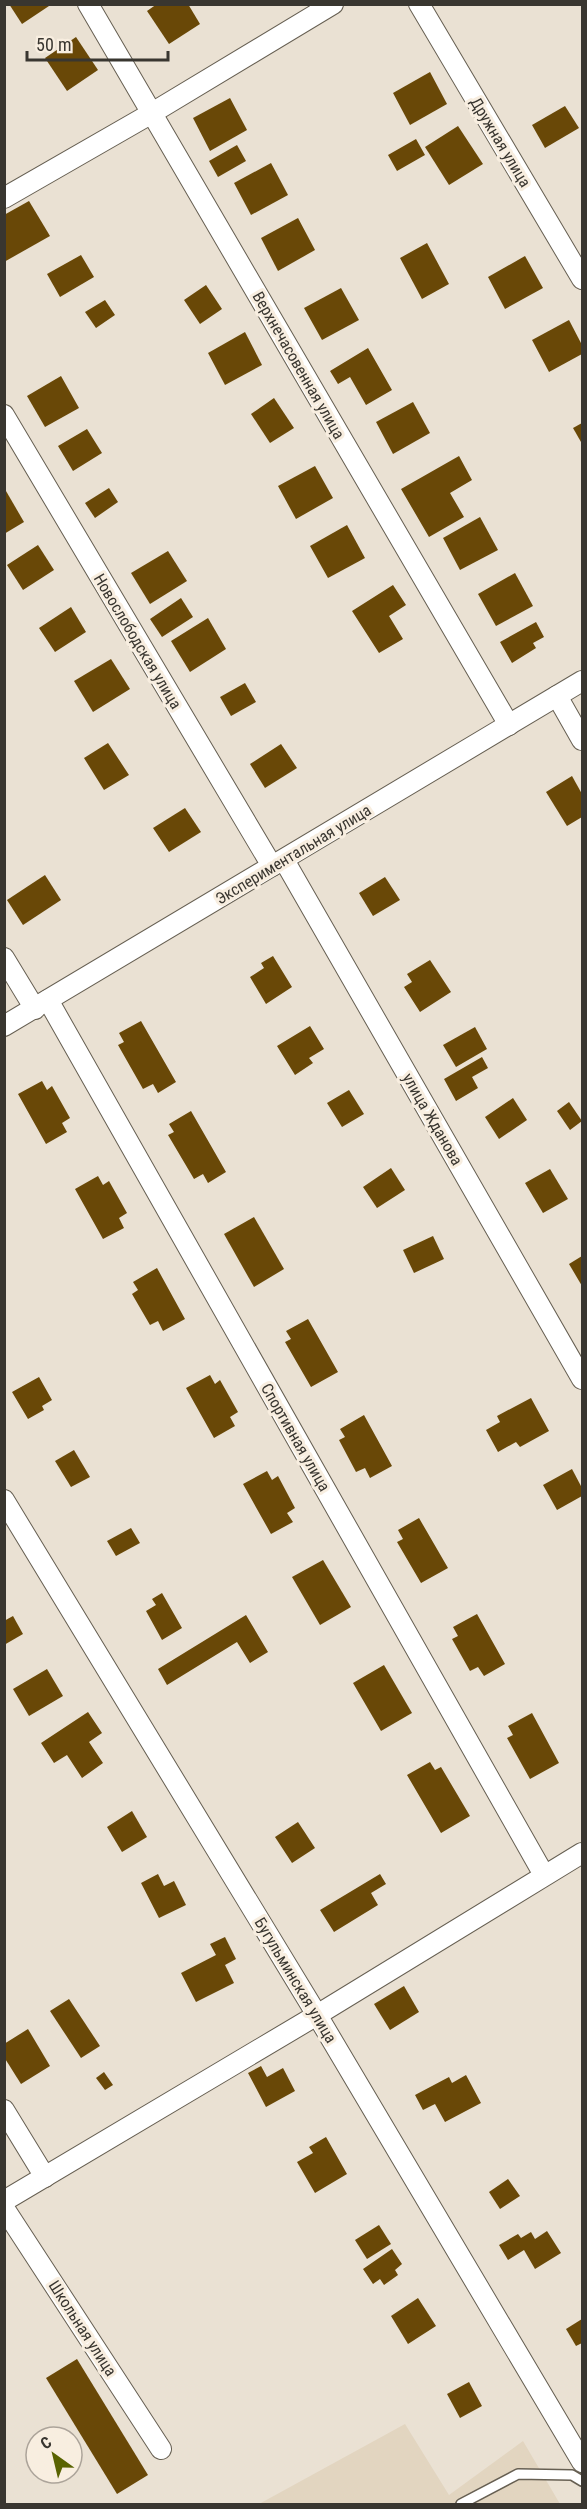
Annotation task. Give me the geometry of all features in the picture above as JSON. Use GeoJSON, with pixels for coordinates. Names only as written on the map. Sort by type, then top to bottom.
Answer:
{"type":"FeatureCollection","features":[{"type":"Feature","properties":{"kind":"street","name":"Верхнечасовенная улица"},"geometry":{"type":"LineString","coordinates":[[88,4],[509,725]]}},
{"type":"Feature","properties":{"kind":"street"},"geometry":{"type":"LineString","coordinates":[[4,198],[152,113],[333,4]]}},
{"type":"Feature","properties":{"kind":"street","name":"Дружная улица"},"geometry":{"type":"LineString","coordinates":[[419,4],[582,279]]}},
{"type":"Feature","properties":{"kind":"street","name":"Новослободская улица"},"geometry":{"type":"LineString","coordinates":[[4,415],[278,863]]}},
{"type":"Feature","properties":{"kind":"street","name":"Экспериментальная улица"},"geometry":{"type":"LineString","coordinates":[[4,1026],[582,681]]}},
{"type":"Feature","properties":{"kind":"street"},"geometry":{"type":"LineString","coordinates":[[557,696],[582,740]]}},
{"type":"Feature","properties":{"kind":"street","name":"улица Жданова"},"geometry":{"type":"LineString","coordinates":[[278,863],[582,1379]]}},
{"type":"Feature","properties":{"kind":"street","name":"Спортивная улица"},"geometry":{"type":"LineString","coordinates":[[4,958],[41,1004],[544,1875]]}},
{"type":"Feature","properties":{"kind":"street","name":"Бугульминская улица"},"geometry":{"type":"LineString","coordinates":[[4,1500],[317,2015],[582,2462]]}},
{"type":"Feature","properties":{"kind":"street"},"geometry":{"type":"LineString","coordinates":[[4,2201],[317,2015],[582,1853]]}},
{"type":"Feature","properties":{"kind":"street"},"geometry":{"type":"LineString","coordinates":[[4,2110],[45,2177]]}},
{"type":"Feature","properties":{"kind":"street","name":"Школьная улица"},"geometry":{"type":"LineString","coordinates":[[4,2208],[161,2449]]}},
{"type":"Feature","properties":{"kind":"lane"},"geometry":{"type":"LineString","coordinates":[[461,2505],[518,2474],[572,2475],[582,2481]]}},
{"type":"Feature","properties":{"kind":"shaded area"},"geometry":{"type":"Polygon","coordinates":[[[405,2424],[449,2495],[523,2441],[560,2504],[259,2504],[405,2424]]]}},
{"type":"Feature","properties":{"kind":"building"},"geometry":{"type":"Polygon","coordinates":[[[9,4],[52,4],[22,24],[9,4]]]}},
{"type":"Feature","properties":{"kind":"building"},"geometry":{"type":"Polygon","coordinates":[[[157,4],[188,4],[200,24],[169,44],[147,11],[157,4]]]}},
{"type":"Feature","properties":{"kind":"building"},"geometry":{"type":"Polygon","coordinates":[[[76,37],[98,70],[67,91],[45,58],[76,37]]]}},
{"type":"Feature","properties":{"kind":"building"},"geometry":{"type":"Polygon","coordinates":[[[430,72],[447,104],[410,125],[393,93],[430,72]]]}},
{"type":"Feature","properties":{"kind":"building"},"geometry":{"type":"Polygon","coordinates":[[[230,98],[247,130],[210,151],[193,118],[230,98]]]}},
{"type":"Feature","properties":{"kind":"building"},"geometry":{"type":"Polygon","coordinates":[[[565,106],[579,128],[545,148],[532,125],[565,106]]]}},
{"type":"Feature","properties":{"kind":"building"},"geometry":{"type":"Polygon","coordinates":[[[458,126],[483,164],[449,185],[425,147],[458,126]]]}},
{"type":"Feature","properties":{"kind":"building"},"geometry":{"type":"Polygon","coordinates":[[[416,139],[425,155],[397,171],[388,155],[416,139]]]}},
{"type":"Feature","properties":{"kind":"building"},"geometry":{"type":"Polygon","coordinates":[[[237,145],[246,161],[218,177],[209,161],[237,145]]]}},
{"type":"Feature","properties":{"kind":"building"},"geometry":{"type":"Polygon","coordinates":[[[271,163],[288,195],[251,215],[234,183],[271,163]]]}},
{"type":"Feature","properties":{"kind":"building"},"geometry":{"type":"Polygon","coordinates":[[[29,201],[50,236],[4,262],[4,215],[29,201]]]}},
{"type":"Feature","properties":{"kind":"building"},"geometry":{"type":"Polygon","coordinates":[[[298,218],[315,250],[278,271],[261,238],[298,218]]]}},
{"type":"Feature","properties":{"kind":"building"},"geometry":{"type":"Polygon","coordinates":[[[427,243],[449,284],[422,299],[400,258],[427,243]]]}},
{"type":"Feature","properties":{"kind":"building"},"geometry":{"type":"Polygon","coordinates":[[[81,255],[94,277],[60,297],[47,274],[81,255]]]}},
{"type":"Feature","properties":{"kind":"building"},"geometry":{"type":"Polygon","coordinates":[[[525,256],[543,288],[505,309],[488,277],[525,256]]]}},
{"type":"Feature","properties":{"kind":"building"},"geometry":{"type":"Polygon","coordinates":[[[206,285],[222,309],[200,324],[184,300],[206,285]]]}},
{"type":"Feature","properties":{"kind":"building"},"geometry":{"type":"Polygon","coordinates":[[[341,288],[359,320],[322,340],[304,308],[341,288]]]}},
{"type":"Feature","properties":{"kind":"building"},"geometry":{"type":"Polygon","coordinates":[[[105,300],[115,315],[96,328],[85,312],[105,300]]]}},
{"type":"Feature","properties":{"kind":"building"},"geometry":{"type":"Polygon","coordinates":[[[569,320],[582,345],[582,354],[549,372],[532,340],[569,320]]]}},
{"type":"Feature","properties":{"kind":"building"},"geometry":{"type":"Polygon","coordinates":[[[245,332],[262,365],[225,385],[208,353],[245,332]]]}},
{"type":"Feature","properties":{"kind":"building"},"geometry":{"type":"Polygon","coordinates":[[[368,348],[392,390],[366,405],[350,377],[338,384],[330,371],[368,348]]]}},
{"type":"Feature","properties":{"kind":"building"},"geometry":{"type":"Polygon","coordinates":[[[61,376],[79,408],[45,427],[27,396],[61,376]]]}},
{"type":"Feature","properties":{"kind":"building"},"geometry":{"type":"Polygon","coordinates":[[[274,398],[294,428],[270,443],[251,414],[274,398]]]}},
{"type":"Feature","properties":{"kind":"building"},"geometry":{"type":"Polygon","coordinates":[[[413,402],[430,433],[393,454],[376,422],[413,402]]]}},
{"type":"Feature","properties":{"kind":"building"},"geometry":{"type":"Polygon","coordinates":[[[582,423],[582,441],[581,442],[573,428],[582,423]]]}},
{"type":"Feature","properties":{"kind":"building"},"geometry":{"type":"Polygon","coordinates":[[[87,429],[102,453],[73,471],[58,446],[87,429]]]}},
{"type":"Feature","properties":{"kind":"building"},"geometry":{"type":"Polygon","coordinates":[[[459,456],[472,480],[450,493],[464,517],[429,537],[401,489],[459,456]]]}},
{"type":"Feature","properties":{"kind":"building"},"geometry":{"type":"Polygon","coordinates":[[[315,466],[333,498],[296,519],[278,486],[315,466]]]}},
{"type":"Feature","properties":{"kind":"building"},"geometry":{"type":"Polygon","coordinates":[[[109,488],[118,502],[95,518],[85,503],[109,488]]]}},
{"type":"Feature","properties":{"kind":"building"},"geometry":{"type":"Polygon","coordinates":[[[6,491],[24,522],[4,534],[4,492],[6,491]]]}},
{"type":"Feature","properties":{"kind":"building"},"geometry":{"type":"Polygon","coordinates":[[[480,517],[498,550],[460,570],[443,538],[480,517]]]}},
{"type":"Feature","properties":{"kind":"building"},"geometry":{"type":"Polygon","coordinates":[[[347,525],[365,558],[328,578],[310,546],[347,525]]]}},
{"type":"Feature","properties":{"kind":"building"},"geometry":{"type":"Polygon","coordinates":[[[38,545],[54,570],[23,590],[7,565],[38,545]]]}},
{"type":"Feature","properties":{"kind":"building"},"geometry":{"type":"Polygon","coordinates":[[[168,551],[187,581],[150,604],[131,573],[168,551]]]}},
{"type":"Feature","properties":{"kind":"building"},"geometry":{"type":"Polygon","coordinates":[[[515,573],[533,606],[496,626],[478,594],[515,573]]]}},
{"type":"Feature","properties":{"kind":"building"},"geometry":{"type":"Polygon","coordinates":[[[393,585],[406,605],[389,616],[403,639],[379,653],[352,611],[393,585]]]}},
{"type":"Feature","properties":{"kind":"building"},"geometry":{"type":"Polygon","coordinates":[[[181,598],[193,617],[162,637],[150,619],[181,598]]]}},
{"type":"Feature","properties":{"kind":"building"},"geometry":{"type":"Polygon","coordinates":[[[71,607],[86,632],[55,652],[39,628],[71,607]]]}},
{"type":"Feature","properties":{"kind":"building"},"geometry":{"type":"Polygon","coordinates":[[[208,618],[226,649],[190,672],[171,641],[208,618]]]}},
{"type":"Feature","properties":{"kind":"building"},"geometry":{"type":"Polygon","coordinates":[[[536,622],[544,637],[533,643],[536,648],[512,663],[500,642],[536,622]]]}},
{"type":"Feature","properties":{"kind":"building"},"geometry":{"type":"Polygon","coordinates":[[[111,659],[130,689],[93,712],[74,681],[111,659]]]}},
{"type":"Feature","properties":{"kind":"building"},"geometry":{"type":"Polygon","coordinates":[[[245,683],[256,702],[231,716],[220,697],[245,683]]]}},
{"type":"Feature","properties":{"kind":"building"},"geometry":{"type":"Polygon","coordinates":[[[108,743],[129,775],[104,790],[84,758],[108,743]]]}},
{"type":"Feature","properties":{"kind":"building"},"geometry":{"type":"Polygon","coordinates":[[[281,744],[297,768],[265,788],[250,764],[281,744]]]}},
{"type":"Feature","properties":{"kind":"building"},"geometry":{"type":"Polygon","coordinates":[[[572,776],[582,794],[582,817],[567,826],[546,792],[572,776]]]}},
{"type":"Feature","properties":{"kind":"building"},"geometry":{"type":"Polygon","coordinates":[[[185,808],[201,832],[169,852],[153,828],[185,808]]]}},
{"type":"Feature","properties":{"kind":"building"},"geometry":{"type":"Polygon","coordinates":[[[45,875],[61,900],[23,925],[7,900],[45,875]]]}},
{"type":"Feature","properties":{"kind":"building"},"geometry":{"type":"Polygon","coordinates":[[[385,877],[400,900],[373,916],[359,893],[385,877]]]}},
{"type":"Feature","properties":{"kind":"building"},"geometry":{"type":"Polygon","coordinates":[[[273,956],[292,987],[266,1004],[250,977],[264,968],[261,963],[273,956]]]}},
{"type":"Feature","properties":{"kind":"building"},"geometry":{"type":"Polygon","coordinates":[[[430,960],[451,992],[420,1012],[404,987],[412,982],[407,974],[430,960]]]}},
{"type":"Feature","properties":{"kind":"building"},"geometry":{"type":"Polygon","coordinates":[[[141,1021],[176,1082],[158,1093],[153,1084],[143,1089],[118,1045],[124,1042],[119,1033],[141,1021]]]}},
{"type":"Feature","properties":{"kind":"building"},"geometry":{"type":"Polygon","coordinates":[[[310,1026],[324,1049],[309,1058],[313,1063],[295,1075],[277,1046],[310,1026]]]}},
{"type":"Feature","properties":{"kind":"building"},"geometry":{"type":"Polygon","coordinates":[[[475,1027],[487,1049],[456,1067],[443,1045],[475,1027]]]}},
{"type":"Feature","properties":{"kind":"building"},"geometry":{"type":"Polygon","coordinates":[[[482,1057],[488,1068],[472,1077],[478,1088],[456,1101],[444,1079],[482,1057]]]}},
{"type":"Feature","properties":{"kind":"building"},"geometry":{"type":"Polygon","coordinates":[[[42,1081],[47,1090],[52,1086],[70,1118],[62,1123],[67,1132],[46,1144],[18,1094],[42,1081]]]}},
{"type":"Feature","properties":{"kind":"building"},"geometry":{"type":"Polygon","coordinates":[[[349,1090],[364,1114],[342,1127],[327,1103],[349,1090]]]}},
{"type":"Feature","properties":{"kind":"building"},"geometry":{"type":"Polygon","coordinates":[[[513,1098],[527,1120],[499,1139],[485,1117],[513,1098]]]}},
{"type":"Feature","properties":{"kind":"building"},"geometry":{"type":"Polygon","coordinates":[[[569,1102],[582,1121],[570,1130],[557,1111],[569,1102]]]}},
{"type":"Feature","properties":{"kind":"building"},"geometry":{"type":"Polygon","coordinates":[[[191,1111],[226,1172],[208,1183],[203,1174],[194,1179],[168,1135],[174,1132],[169,1124],[191,1111]]]}},
{"type":"Feature","properties":{"kind":"building"},"geometry":{"type":"Polygon","coordinates":[[[391,1168],[405,1190],[377,1208],[363,1187],[391,1168]]]}},
{"type":"Feature","properties":{"kind":"building"},"geometry":{"type":"Polygon","coordinates":[[[550,1169],[568,1199],[543,1213],[525,1183],[550,1169]]]}},
{"type":"Feature","properties":{"kind":"building"},"geometry":{"type":"Polygon","coordinates":[[[98,1176],[103,1185],[109,1181],[127,1213],[119,1218],[124,1228],[103,1239],[75,1189],[98,1176]]]}},
{"type":"Feature","properties":{"kind":"building"},"geometry":{"type":"Polygon","coordinates":[[[254,1217],[284,1269],[254,1287],[224,1234],[254,1217]]]}},
{"type":"Feature","properties":{"kind":"building"},"geometry":{"type":"Polygon","coordinates":[[[433,1236],[444,1259],[414,1273],[403,1250],[433,1236]]]}},
{"type":"Feature","properties":{"kind":"building"},"geometry":{"type":"Polygon","coordinates":[[[582,1256],[582,1286],[569,1264],[582,1256]]]}},
{"type":"Feature","properties":{"kind":"building"},"geometry":{"type":"Polygon","coordinates":[[[157,1268],[185,1319],[163,1331],[158,1321],[150,1325],[132,1294],[138,1290],[133,1282],[157,1268]]]}},
{"type":"Feature","properties":{"kind":"building"},"geometry":{"type":"Polygon","coordinates":[[[308,1319],[338,1372],[311,1387],[285,1342],[291,1339],[286,1331],[308,1319]]]}},
{"type":"Feature","properties":{"kind":"building"},"geometry":{"type":"Polygon","coordinates":[[[210,1375],[215,1384],[220,1380],[238,1412],[230,1417],[235,1426],[214,1438],[186,1388],[210,1375]]]}},
{"type":"Feature","properties":{"kind":"building"},"geometry":{"type":"Polygon","coordinates":[[[39,1377],[52,1400],[42,1406],[44,1410],[28,1419],[12,1392],[39,1377]]]}},
{"type":"Feature","properties":{"kind":"building"},"geometry":{"type":"Polygon","coordinates":[[[531,1398],[549,1431],[520,1447],[516,1442],[498,1452],[486,1430],[500,1422],[497,1416],[531,1398]]]}},
{"type":"Feature","properties":{"kind":"building"},"geometry":{"type":"Polygon","coordinates":[[[364,1415],[392,1466],[370,1478],[365,1468],[356,1472],[339,1440],[345,1437],[340,1429],[364,1415]]]}},
{"type":"Feature","properties":{"kind":"building"},"geometry":{"type":"Polygon","coordinates":[[[74,1450],[90,1477],[71,1487],[55,1461],[74,1450]]]}},
{"type":"Feature","properties":{"kind":"building"},"geometry":{"type":"Polygon","coordinates":[[[572,1469],[582,1488],[582,1496],[557,1510],[543,1485],[572,1469]]]}},
{"type":"Feature","properties":{"kind":"building"},"geometry":{"type":"Polygon","coordinates":[[[267,1471],[272,1480],[278,1476],[295,1508],[287,1513],[293,1522],[271,1534],[243,1484],[267,1471]]]}},
{"type":"Feature","properties":{"kind":"building"},"geometry":{"type":"Polygon","coordinates":[[[419,1518],[448,1568],[421,1583],[397,1542],[403,1539],[398,1530],[419,1518]]]}},
{"type":"Feature","properties":{"kind":"building"},"geometry":{"type":"Polygon","coordinates":[[[131,1528],[140,1543],[116,1556],[107,1541],[131,1528]]]}},
{"type":"Feature","properties":{"kind":"building"},"geometry":{"type":"Polygon","coordinates":[[[323,1560],[351,1607],[320,1625],[292,1577],[323,1560]]]}},
{"type":"Feature","properties":{"kind":"building"},"geometry":{"type":"Polygon","coordinates":[[[162,1593],[182,1628],[162,1640],[146,1611],[156,1605],[152,1599],[162,1593]]]}},
{"type":"Feature","properties":{"kind":"building"},"geometry":{"type":"Polygon","coordinates":[[[477,1614],[505,1664],[484,1676],[478,1667],[470,1671],[452,1639],[458,1636],[453,1627],[477,1614]]]}},
{"type":"Feature","properties":{"kind":"building"},"geometry":{"type":"Polygon","coordinates":[[[246,1615],[268,1652],[250,1663],[237,1642],[167,1685],[158,1669],[246,1615]]]}},
{"type":"Feature","properties":{"kind":"building"},"geometry":{"type":"Polygon","coordinates":[[[13,1616],[23,1634],[4,1645],[4,1621],[13,1616]]]}},
{"type":"Feature","properties":{"kind":"building"},"geometry":{"type":"Polygon","coordinates":[[[384,1665],[412,1713],[381,1731],[353,1683],[384,1665]]]}},
{"type":"Feature","properties":{"kind":"building"},"geometry":{"type":"Polygon","coordinates":[[[47,1669],[63,1696],[29,1716],[13,1689],[47,1669]]]}},
{"type":"Feature","properties":{"kind":"building"},"geometry":{"type":"Polygon","coordinates":[[[88,1712],[102,1733],[89,1742],[103,1763],[82,1778],[67,1755],[54,1763],[41,1743],[88,1712]]]}},
{"type":"Feature","properties":{"kind":"building"},"geometry":{"type":"Polygon","coordinates":[[[532,1713],[559,1763],[530,1779],[507,1738],[513,1735],[508,1726],[532,1713]]]}},
{"type":"Feature","properties":{"kind":"building"},"geometry":{"type":"Polygon","coordinates":[[[430,1762],[435,1770],[441,1767],[470,1816],[441,1833],[407,1775],[430,1762]]]}},
{"type":"Feature","properties":{"kind":"building"},"geometry":{"type":"Polygon","coordinates":[[[132,1811],[147,1837],[122,1852],[107,1827],[132,1811]]]}},
{"type":"Feature","properties":{"kind":"building"},"geometry":{"type":"Polygon","coordinates":[[[298,1822],[315,1848],[292,1863],[275,1837],[298,1822]]]}},
{"type":"Feature","properties":{"kind":"building"},"geometry":{"type":"Polygon","coordinates":[[[158,1874],[164,1886],[174,1881],[186,1905],[159,1918],[141,1883],[158,1874]]]}},
{"type":"Feature","properties":{"kind":"building"},"geometry":{"type":"Polygon","coordinates":[[[380,1874],[386,1884],[371,1893],[378,1905],[334,1932],[320,1910],[380,1874]]]}},
{"type":"Feature","properties":{"kind":"building"},"geometry":{"type":"Polygon","coordinates":[[[225,1937],[236,1959],[225,1965],[234,1983],[196,2002],[181,1973],[216,1955],[210,1944],[225,1937]]]}},
{"type":"Feature","properties":{"kind":"building"},"geometry":{"type":"Polygon","coordinates":[[[404,1986],[419,2012],[390,2030],[374,2004],[404,1986]]]}},
{"type":"Feature","properties":{"kind":"building"},"geometry":{"type":"Polygon","coordinates":[[[69,1999],[100,2046],[81,2058],[50,2011],[69,1999]]]}},
{"type":"Feature","properties":{"kind":"building"},"geometry":{"type":"Polygon","coordinates":[[[28,2029],[50,2066],[21,2084],[4,2057],[4,2044],[28,2029]]]}},
{"type":"Feature","properties":{"kind":"building"},"geometry":{"type":"Polygon","coordinates":[[[261,2066],[267,2077],[283,2068],[295,2091],[266,2107],[248,2073],[261,2066]]]}},
{"type":"Feature","properties":{"kind":"building"},"geometry":{"type":"Polygon","coordinates":[[[104,2072],[113,2085],[105,2090],[96,2078],[104,2072]]]}},
{"type":"Feature","properties":{"kind":"building"},"geometry":{"type":"Polygon","coordinates":[[[466,2075],[481,2103],[445,2122],[435,2104],[423,2110],[415,2095],[449,2077],[452,2083],[466,2075]]]}},
{"type":"Feature","properties":{"kind":"building"},"geometry":{"type":"Polygon","coordinates":[[[326,2137],[347,2174],[315,2193],[297,2162],[313,2153],[309,2147],[326,2137]]]}},
{"type":"Feature","properties":{"kind":"building"},"geometry":{"type":"Polygon","coordinates":[[[508,2179],[520,2196],[500,2209],[489,2192],[508,2179]]]}},
{"type":"Feature","properties":{"kind":"building"},"geometry":{"type":"Polygon","coordinates":[[[379,2225],[391,2244],[367,2259],[355,2240],[379,2225]]]}},
{"type":"Feature","properties":{"kind":"building"},"geometry":{"type":"Polygon","coordinates":[[[547,2231],[561,2253],[535,2269],[524,2250],[508,2260],[499,2245],[518,2234],[521,2238],[531,2232],[535,2239],[547,2231]]]}},
{"type":"Feature","properties":{"kind":"building"},"geometry":{"type":"Polygon","coordinates":[[[392,2249],[402,2264],[395,2270],[398,2275],[384,2285],[380,2279],[373,2284],[363,2269],[392,2249]]]}},
{"type":"Feature","properties":{"kind":"building"},"geometry":{"type":"Polygon","coordinates":[[[418,2298],[436,2326],[408,2344],[391,2316],[418,2298]]]}},
{"type":"Feature","properties":{"kind":"building"},"geometry":{"type":"Polygon","coordinates":[[[582,2319],[582,2343],[576,2346],[566,2329],[582,2319]]]}},
{"type":"Feature","properties":{"kind":"building"},"geometry":{"type":"Polygon","coordinates":[[[77,2359],[148,2475],[117,2494],[84,2440],[84,2425],[75,2425],[46,2378],[77,2359]]]}},
{"type":"Feature","properties":{"kind":"building"},"geometry":{"type":"Polygon","coordinates":[[[469,2382],[482,2406],[460,2418],[447,2394],[469,2382]]]}}]}
